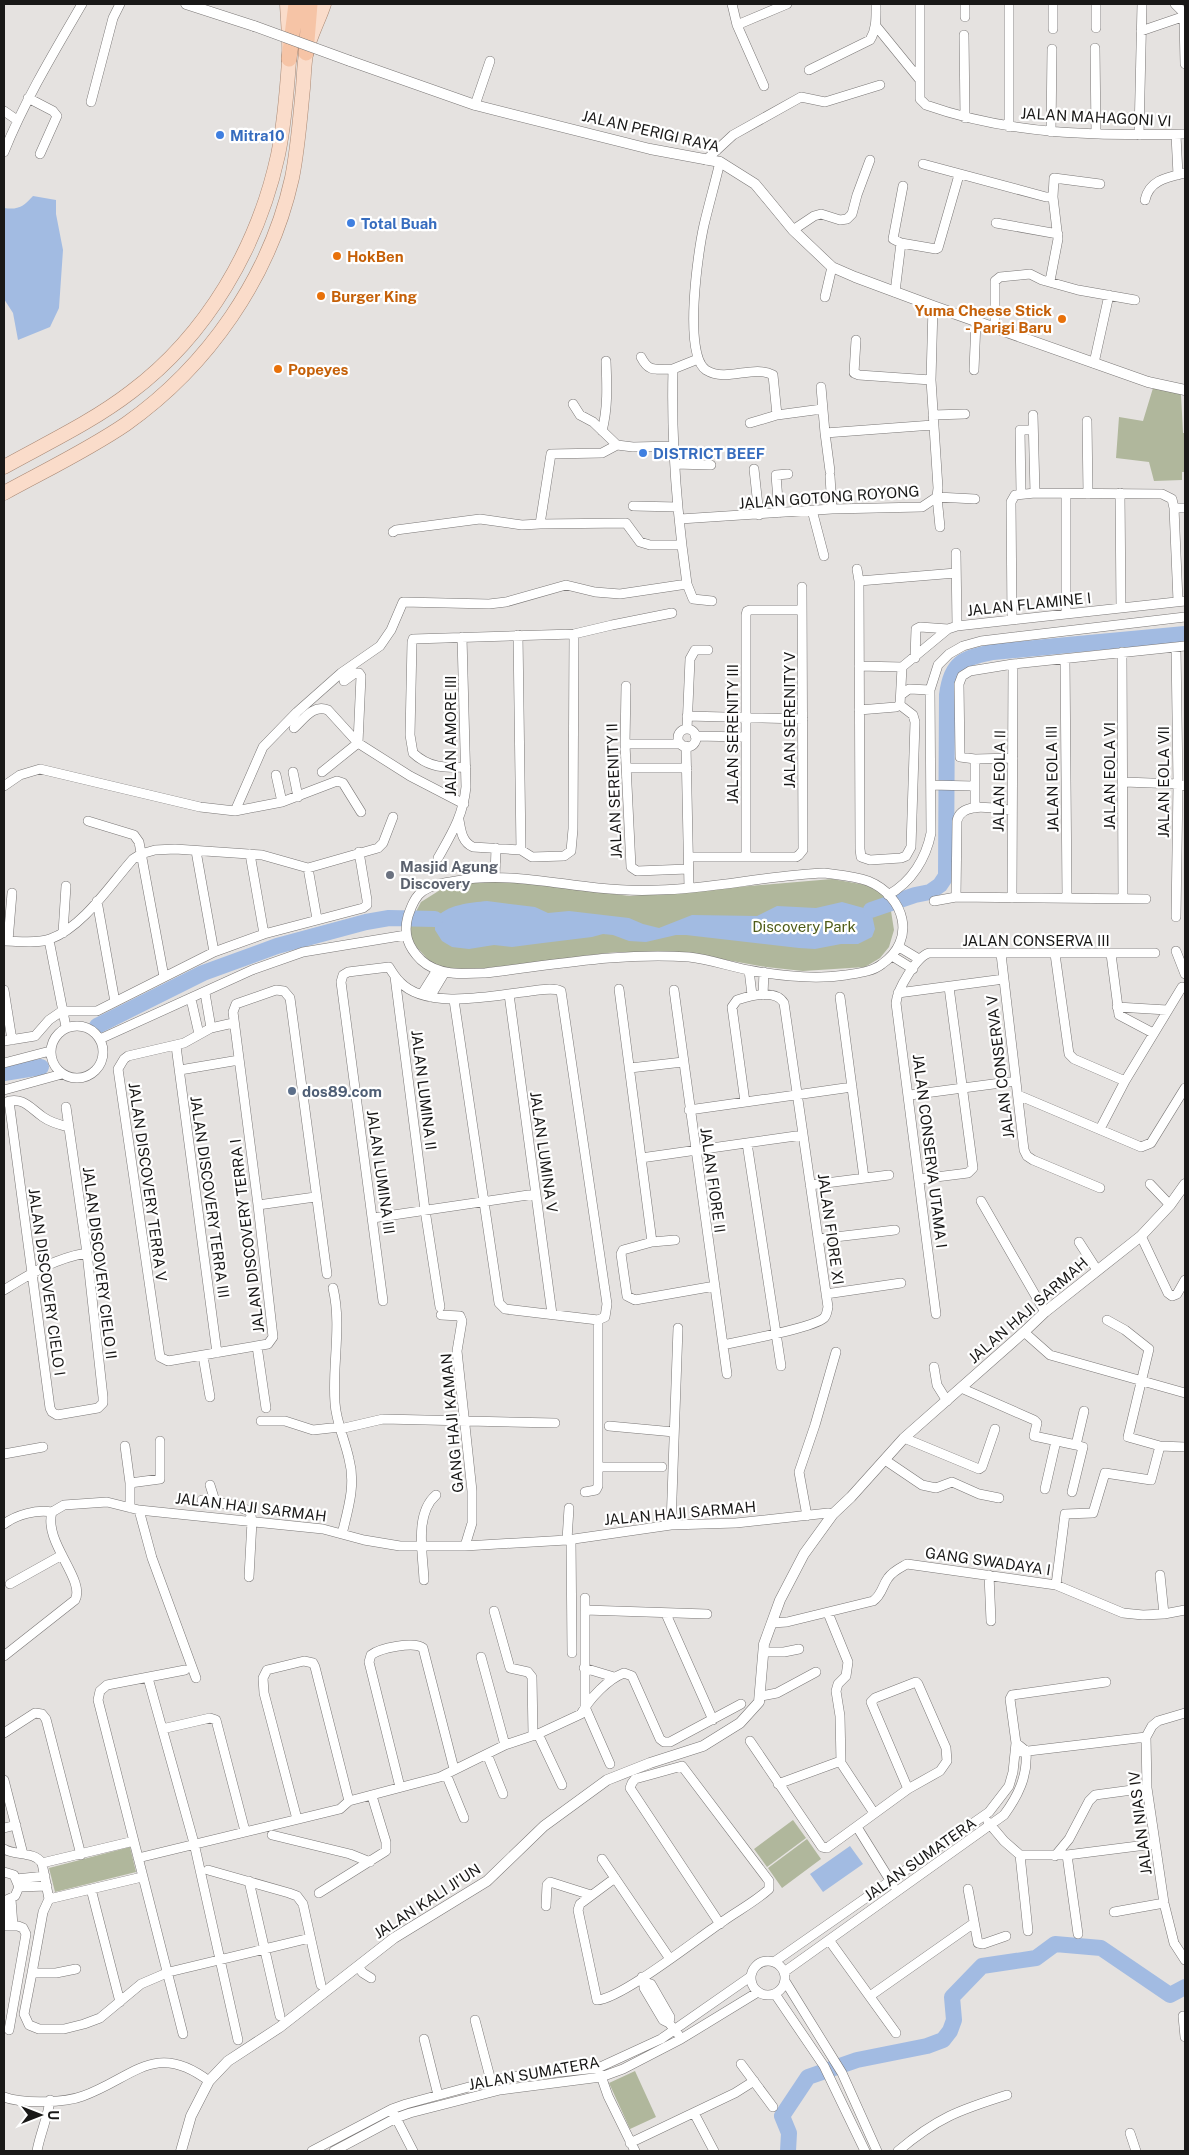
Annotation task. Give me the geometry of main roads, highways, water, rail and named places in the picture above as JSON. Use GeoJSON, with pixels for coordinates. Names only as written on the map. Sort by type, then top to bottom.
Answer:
{"type":"FeatureCollection","features":[{"type":"Feature","properties":{"kind":"highway"},"geometry":{"type":"LineString","coordinates":[[289,59],[296,4]]}},
{"type":"Feature","properties":{"kind":"highway"},"geometry":{"type":"LineString","coordinates":[[306,53],[310,4]]}},
{"type":"Feature","properties":{"kind":"main road"},"geometry":{"type":"LineString","coordinates":[[4,467],[95,416],[127,395],[165,363],[204,319],[232,277],[252,235],[267,195],[278,154],[289,59],[287,4]]}},
{"type":"Feature","properties":{"kind":"main road"},"geometry":{"type":"LineString","coordinates":[[4,493],[96,442],[148,407],[187,372],[220,333],[247,291],[263,261],[282,211],[292,178],[298,139],[306,53],[324,4]]}},
{"type":"Feature","properties":{"kind":"water"},"geometry":{"type":"Polygon","coordinates":[[[33,196],[56,200],[56,214],[63,250],[59,308],[50,327],[18,340],[13,313],[4,299],[4,208],[13,209],[20,207],[33,196]]]}},
{"type":"Feature","properties":{"kind":"water"},"geometry":{"type":"Polygon","coordinates":[[[487,901],[535,907],[548,913],[569,911],[629,918],[659,928],[692,915],[757,916],[777,906],[816,908],[842,902],[871,910],[875,929],[872,937],[858,944],[841,944],[815,949],[686,935],[676,935],[646,942],[629,941],[613,935],[603,934],[512,947],[494,945],[469,949],[452,947],[442,941],[435,930],[435,919],[440,914],[459,905],[487,901]]]}},
{"type":"Feature","properties":{"kind":"water"},"geometry":{"type":"Polygon","coordinates":[[[850,1846],[863,1864],[823,1892],[810,1874],[850,1846]]]}},
{"type":"Feature","properties":{"kind":"waterway"},"geometry":{"type":"LineString","coordinates":[[871,910],[915,895],[930,892],[940,885],[946,876],[947,695],[952,675],[960,663],[993,652],[1185,634]]}},
{"type":"Feature","properties":{"kind":"waterway"},"geometry":{"type":"LineString","coordinates":[[97,1026],[203,973],[277,946],[366,922],[389,918],[435,919]]}},
{"type":"Feature","properties":{"kind":"waterway"},"geometry":{"type":"LineString","coordinates":[[4,1073],[41,1067]]}},
{"type":"Feature","properties":{"kind":"waterway"},"geometry":{"type":"LineString","coordinates":[[788,2151],[789,2133],[782,2116],[808,2077],[857,2060],[927,2046],[943,2040],[950,2031],[954,2020],[952,1997],[982,1966],[1036,1958],[1055,1944],[1101,1948],[1170,1995],[1185,1987]]}},
{"type":"Feature","properties":{"kind":"place","name":"Mitra10"},"geometry":{"type":"Point","coordinates":[220,135]}},
{"type":"Feature","properties":{"kind":"place","name":"Total Buah"},"geometry":{"type":"Point","coordinates":[351,223]}},
{"type":"Feature","properties":{"kind":"place","name":"HokBen"},"geometry":{"type":"Point","coordinates":[337,256]}},
{"type":"Feature","properties":{"kind":"place","name":"Burger King"},"geometry":{"type":"Point","coordinates":[321,296]}},
{"type":"Feature","properties":{"kind":"place","name":"Yuma Cheese Stick - Parigi Baru"},"geometry":{"type":"Point","coordinates":[1062,319]}},
{"type":"Feature","properties":{"kind":"place","name":"Popeyes"},"geometry":{"type":"Point","coordinates":[278,369]}},
{"type":"Feature","properties":{"kind":"place","name":"DISTRICT BEEF"},"geometry":{"type":"Point","coordinates":[643,453]}},
{"type":"Feature","properties":{"kind":"place","name":"Masjid Agung Discovery"},"geometry":{"type":"Point","coordinates":[390,875]}},
{"type":"Feature","properties":{"kind":"place","name":"dos89.com"},"geometry":{"type":"Point","coordinates":[292,1091]}},
{"type":"Feature","properties":{"kind":"park label","name":"Discovery Park"},"geometry":{"type":"Point","coordinates":[804,926]}}]}
